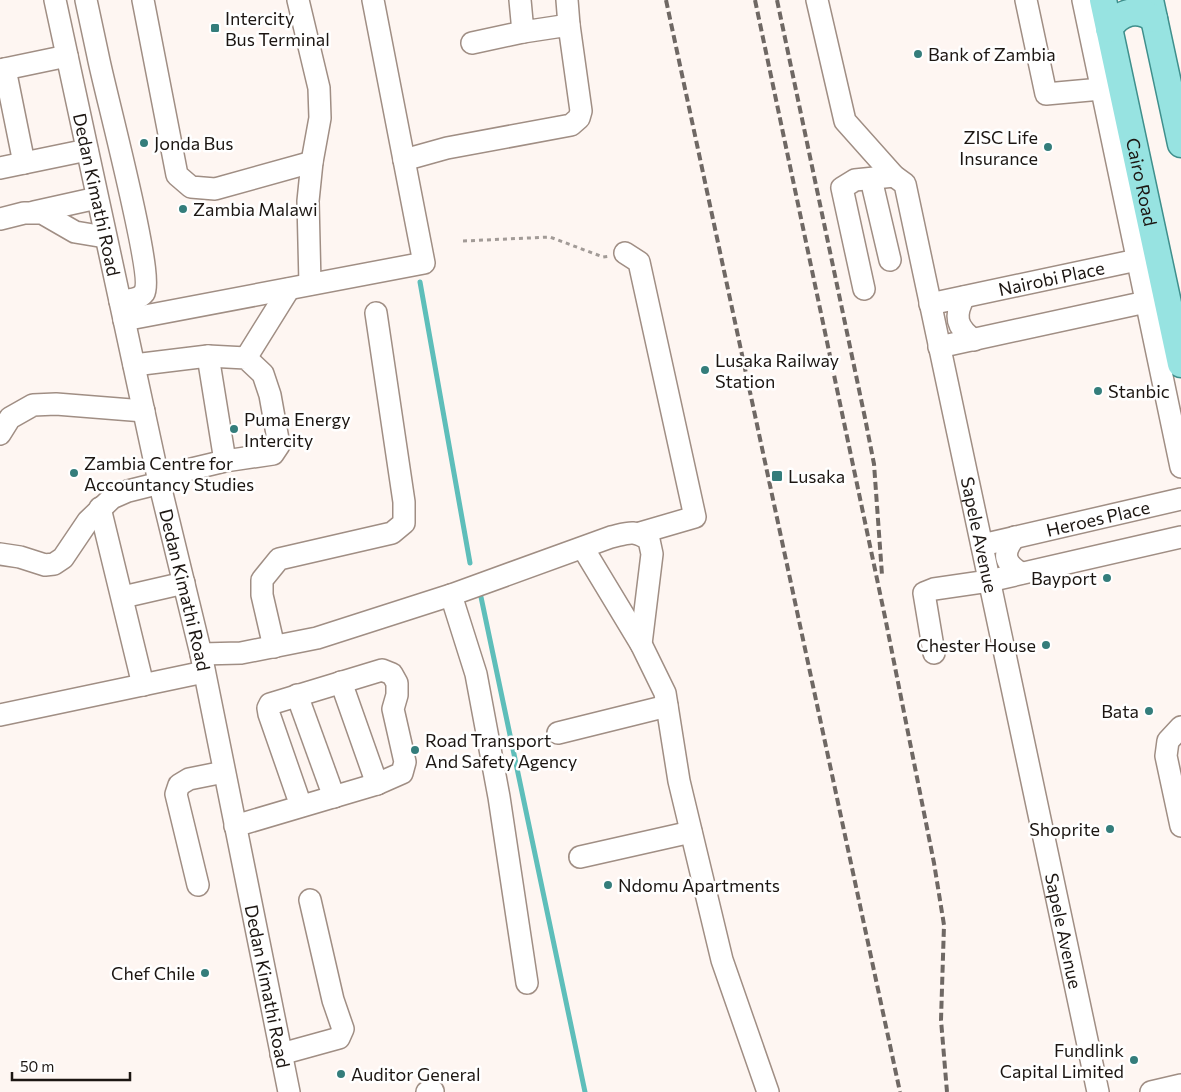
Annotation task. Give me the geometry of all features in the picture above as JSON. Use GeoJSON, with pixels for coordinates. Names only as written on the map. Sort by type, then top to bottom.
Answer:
{"type":"FeatureCollection","features":[{"type":"Feature","properties":{"kind":"main road","name":"Cairo Road"},"geometry":{"type":"LineString","coordinates":[[1103,0],[1137,157],[1164,335],[1181,364]]}},
{"type":"Feature","properties":{"kind":"main road"},"geometry":{"type":"LineString","coordinates":[[1109,29],[1117,18],[1128,12],[1152,10],[1181,144]]}},
{"type":"Feature","properties":{"kind":"street","name":"Dedan Kimathi Road"},"geometry":{"type":"LineString","coordinates":[[55,0],[121,310],[202,663],[289,1092]]}},
{"type":"Feature","properties":{"kind":"street"},"geometry":{"type":"LineString","coordinates":[[86,0],[140,236],[145,267],[146,286],[144,293],[121,310]]}},
{"type":"Feature","properties":{"kind":"street"},"geometry":{"type":"LineString","coordinates":[[143,0],[177,175],[191,187],[215,189],[312,162]]}},
{"type":"Feature","properties":{"kind":"street"},"geometry":{"type":"LineString","coordinates":[[298,0],[319,88],[320,118],[312,162],[308,201],[310,284]]}},
{"type":"Feature","properties":{"kind":"street"},"geometry":{"type":"LineString","coordinates":[[121,310],[289,289],[424,263],[373,0]]}},
{"type":"Feature","properties":{"kind":"street"},"geometry":{"type":"LineString","coordinates":[[520,0],[523,32]]}},
{"type":"Feature","properties":{"kind":"street"},"geometry":{"type":"LineString","coordinates":[[404,160],[446,148],[571,125],[579,118],[580,111],[568,0]]}},
{"type":"Feature","properties":{"kind":"street","name":"Sapele Avenue"},"geometry":{"type":"LineString","coordinates":[[817,0],[845,122],[894,176],[905,184],[1098,1092]]}},
{"type":"Feature","properties":{"kind":"street"},"geometry":{"type":"LineString","coordinates":[[1026,0],[1046,94],[1101,89]]}},
{"type":"Feature","properties":{"kind":"street"},"geometry":{"type":"LineString","coordinates":[[1082,0],[1146,302],[1164,335],[1181,467]]}},
{"type":"Feature","properties":{"kind":"street"},"geometry":{"type":"LineString","coordinates":[[472,43],[523,32],[570,25]]}},
{"type":"Feature","properties":{"kind":"street"},"geometry":{"type":"LineString","coordinates":[[24,163],[3,69],[69,66],[101,70]]}},
{"type":"Feature","properties":{"kind":"street"},"geometry":{"type":"LineString","coordinates":[[0,168],[87,150]]}},
{"type":"Feature","properties":{"kind":"street"},"geometry":{"type":"LineString","coordinates":[[1120,176],[1137,157]]}},
{"type":"Feature","properties":{"kind":"street"},"geometry":{"type":"LineString","coordinates":[[864,289],[842,188],[855,180],[894,176]]}},
{"type":"Feature","properties":{"kind":"street"},"geometry":{"type":"LineString","coordinates":[[871,179],[890,260]]}},
{"type":"Feature","properties":{"kind":"street"},"geometry":{"type":"LineString","coordinates":[[0,219],[97,198]]}},
{"type":"Feature","properties":{"kind":"street"},"geometry":{"type":"LineString","coordinates":[[34,212],[42,214],[75,232],[105,237]]}},
{"type":"Feature","properties":{"kind":"street"},"geometry":{"type":"LineString","coordinates":[[0,715],[143,685],[202,663],[317,638],[452,595],[611,537],[640,533],[695,517],[639,262],[625,253]]}},
{"type":"Feature","properties":{"kind":"street","name":"Nairobi Place"},"geometry":{"type":"LineString","coordinates":[[930,304],[1138,260]]}},
{"type":"Feature","properties":{"kind":"street"},"geometry":{"type":"LineString","coordinates":[[246,358],[289,289]]}},
{"type":"Feature","properties":{"kind":"street"},"geometry":{"type":"LineString","coordinates":[[964,297],[958,308],[958,321],[964,332],[974,340]]}},
{"type":"Feature","properties":{"kind":"street"},"geometry":{"type":"LineString","coordinates":[[939,347],[1146,302]]}},
{"type":"Feature","properties":{"kind":"street"},"geometry":{"type":"LineString","coordinates":[[274,647],[262,595],[262,580],[279,559],[392,533],[404,523],[404,502],[376,313]]}},
{"type":"Feature","properties":{"kind":"street"},"geometry":{"type":"LineString","coordinates":[[208,356],[225,461]]}},
{"type":"Feature","properties":{"kind":"street"},"geometry":{"type":"LineString","coordinates":[[0,554],[20,557],[45,565],[54,564],[63,558],[88,521],[112,498],[159,480],[225,461],[273,454],[279,445],[270,395],[263,374],[246,358],[208,356],[134,365]]}},
{"type":"Feature","properties":{"kind":"street"},"geometry":{"type":"LineString","coordinates":[[0,434],[10,418],[33,405],[56,404],[144,411]]}},
{"type":"Feature","properties":{"kind":"street","name":"Heroes Place"},"geometry":{"type":"LineString","coordinates":[[982,545],[1181,499]]}},
{"type":"Feature","properties":{"kind":"street"},"geometry":{"type":"LineString","coordinates":[[100,508],[143,685]]}},
{"type":"Feature","properties":{"kind":"street"},"geometry":{"type":"LineString","coordinates":[[640,533],[649,540],[652,554],[641,644]]}},
{"type":"Feature","properties":{"kind":"street"},"geometry":{"type":"LineString","coordinates":[[1015,537],[1007,546],[1006,557],[1011,567],[1021,573]]}},
{"type":"Feature","properties":{"kind":"street","name":"Heroes Place"},"geometry":{"type":"LineString","coordinates":[[934,653],[924,593],[934,589],[989,581],[1181,537]]}},
{"type":"Feature","properties":{"kind":"street"},"geometry":{"type":"LineString","coordinates":[[583,548],[641,644],[665,693],[679,781],[722,960],[768,1092]]}},
{"type":"Feature","properties":{"kind":"street"},"geometry":{"type":"LineString","coordinates":[[123,597],[184,583]]}},
{"type":"Feature","properties":{"kind":"street"},"geometry":{"type":"LineString","coordinates":[[452,595],[476,674],[499,797],[527,983]]}},
{"type":"Feature","properties":{"kind":"street"},"geometry":{"type":"LineString","coordinates":[[616,602],[633,605],[647,598]]}},
{"type":"Feature","properties":{"kind":"street"},"geometry":{"type":"LineString","coordinates":[[235,826],[377,784],[402,773],[405,762],[393,709],[397,695],[397,683],[392,674],[382,670],[270,704],[268,708],[269,714],[301,806]]}},
{"type":"Feature","properties":{"kind":"street"},"geometry":{"type":"LineString","coordinates":[[341,682],[377,784]]}},
{"type":"Feature","properties":{"kind":"street"},"geometry":{"type":"LineString","coordinates":[[297,695],[334,797]]}},
{"type":"Feature","properties":{"kind":"street"},"geometry":{"type":"LineString","coordinates":[[558,733],[667,706]]}},
{"type":"Feature","properties":{"kind":"street"},"geometry":{"type":"LineString","coordinates":[[1181,727],[1168,741],[1166,756],[1181,826]]}},
{"type":"Feature","properties":{"kind":"street"},"geometry":{"type":"LineString","coordinates":[[198,884],[176,794],[179,785],[189,779],[224,772]]}},
{"type":"Feature","properties":{"kind":"street"},"geometry":{"type":"LineString","coordinates":[[580,858],[691,832]]}},
{"type":"Feature","properties":{"kind":"street"},"geometry":{"type":"LineString","coordinates":[[281,1054],[339,1038],[343,1029],[334,1000],[310,900]]}},
{"type":"Feature","properties":{"kind":"street"},"geometry":{"type":"LineString","coordinates":[[1150,1092],[1181,1085]]}},
{"type":"Feature","properties":{"kind":"path"},"geometry":{"type":"LineString","coordinates":[[463,241],[550,237],[603,257],[625,253]]}},
{"type":"Feature","properties":{"kind":"waterway"},"geometry":{"type":"LineString","coordinates":[[420,282],[470,563]]}},
{"type":"Feature","properties":{"kind":"waterway"},"geometry":{"type":"LineString","coordinates":[[481,597],[585,1092]]}},
{"type":"Feature","properties":{"kind":"railway"},"geometry":{"type":"LineString","coordinates":[[666,0],[900,1092]]}},
{"type":"Feature","properties":{"kind":"railway"},"geometry":{"type":"LineString","coordinates":[[755,0],[885,617],[934,863],[944,925],[941,1020],[947,1092]]}},
{"type":"Feature","properties":{"kind":"railway"},"geometry":{"type":"LineString","coordinates":[[777,0],[874,464],[882,575]]}},
{"type":"Feature","properties":{"kind":"place","name":"Intercity Bus Terminal"},"geometry":{"type":"Point","coordinates":[215,28]}},
{"type":"Feature","properties":{"kind":"place","name":"Bank of Zambia"},"geometry":{"type":"Point","coordinates":[918,54]}},
{"type":"Feature","properties":{"kind":"place","name":"Jonda Bus"},"geometry":{"type":"Point","coordinates":[144,143]}},
{"type":"Feature","properties":{"kind":"place","name":"ZISC Life Insurance"},"geometry":{"type":"Point","coordinates":[1048,147]}},
{"type":"Feature","properties":{"kind":"place","name":"Zambia Malawi"},"geometry":{"type":"Point","coordinates":[183,209]}},
{"type":"Feature","properties":{"kind":"place","name":"Lusaka Railway Station"},"geometry":{"type":"Point","coordinates":[705,370]}},
{"type":"Feature","properties":{"kind":"place","name":"Stanbic"},"geometry":{"type":"Point","coordinates":[1098,391]}},
{"type":"Feature","properties":{"kind":"place","name":"Puma Energy Intercity"},"geometry":{"type":"Point","coordinates":[234,429]}},
{"type":"Feature","properties":{"kind":"place","name":"Zambia Centre for Accountancy Studies"},"geometry":{"type":"Point","coordinates":[74,473]}},
{"type":"Feature","properties":{"kind":"place","name":"Lusaka"},"geometry":{"type":"Point","coordinates":[777,476]}},
{"type":"Feature","properties":{"kind":"place","name":"Bayport"},"geometry":{"type":"Point","coordinates":[1107,578]}},
{"type":"Feature","properties":{"kind":"place","name":"Chester House"},"geometry":{"type":"Point","coordinates":[1046,645]}},
{"type":"Feature","properties":{"kind":"place","name":"Bata"},"geometry":{"type":"Point","coordinates":[1149,711]}},
{"type":"Feature","properties":{"kind":"place","name":"Road Transport And Safety Agency"},"geometry":{"type":"Point","coordinates":[415,750]}},
{"type":"Feature","properties":{"kind":"place","name":"Shoprite"},"geometry":{"type":"Point","coordinates":[1110,829]}},
{"type":"Feature","properties":{"kind":"place","name":"Ndomu Apartments"},"geometry":{"type":"Point","coordinates":[608,885]}},
{"type":"Feature","properties":{"kind":"place","name":"Chef Chile"},"geometry":{"type":"Point","coordinates":[205,973]}},
{"type":"Feature","properties":{"kind":"place","name":"Fundlink Capital Limited"},"geometry":{"type":"Point","coordinates":[1134,1060]}},
{"type":"Feature","properties":{"kind":"place","name":"Auditor General"},"geometry":{"type":"Point","coordinates":[341,1074]}}]}
